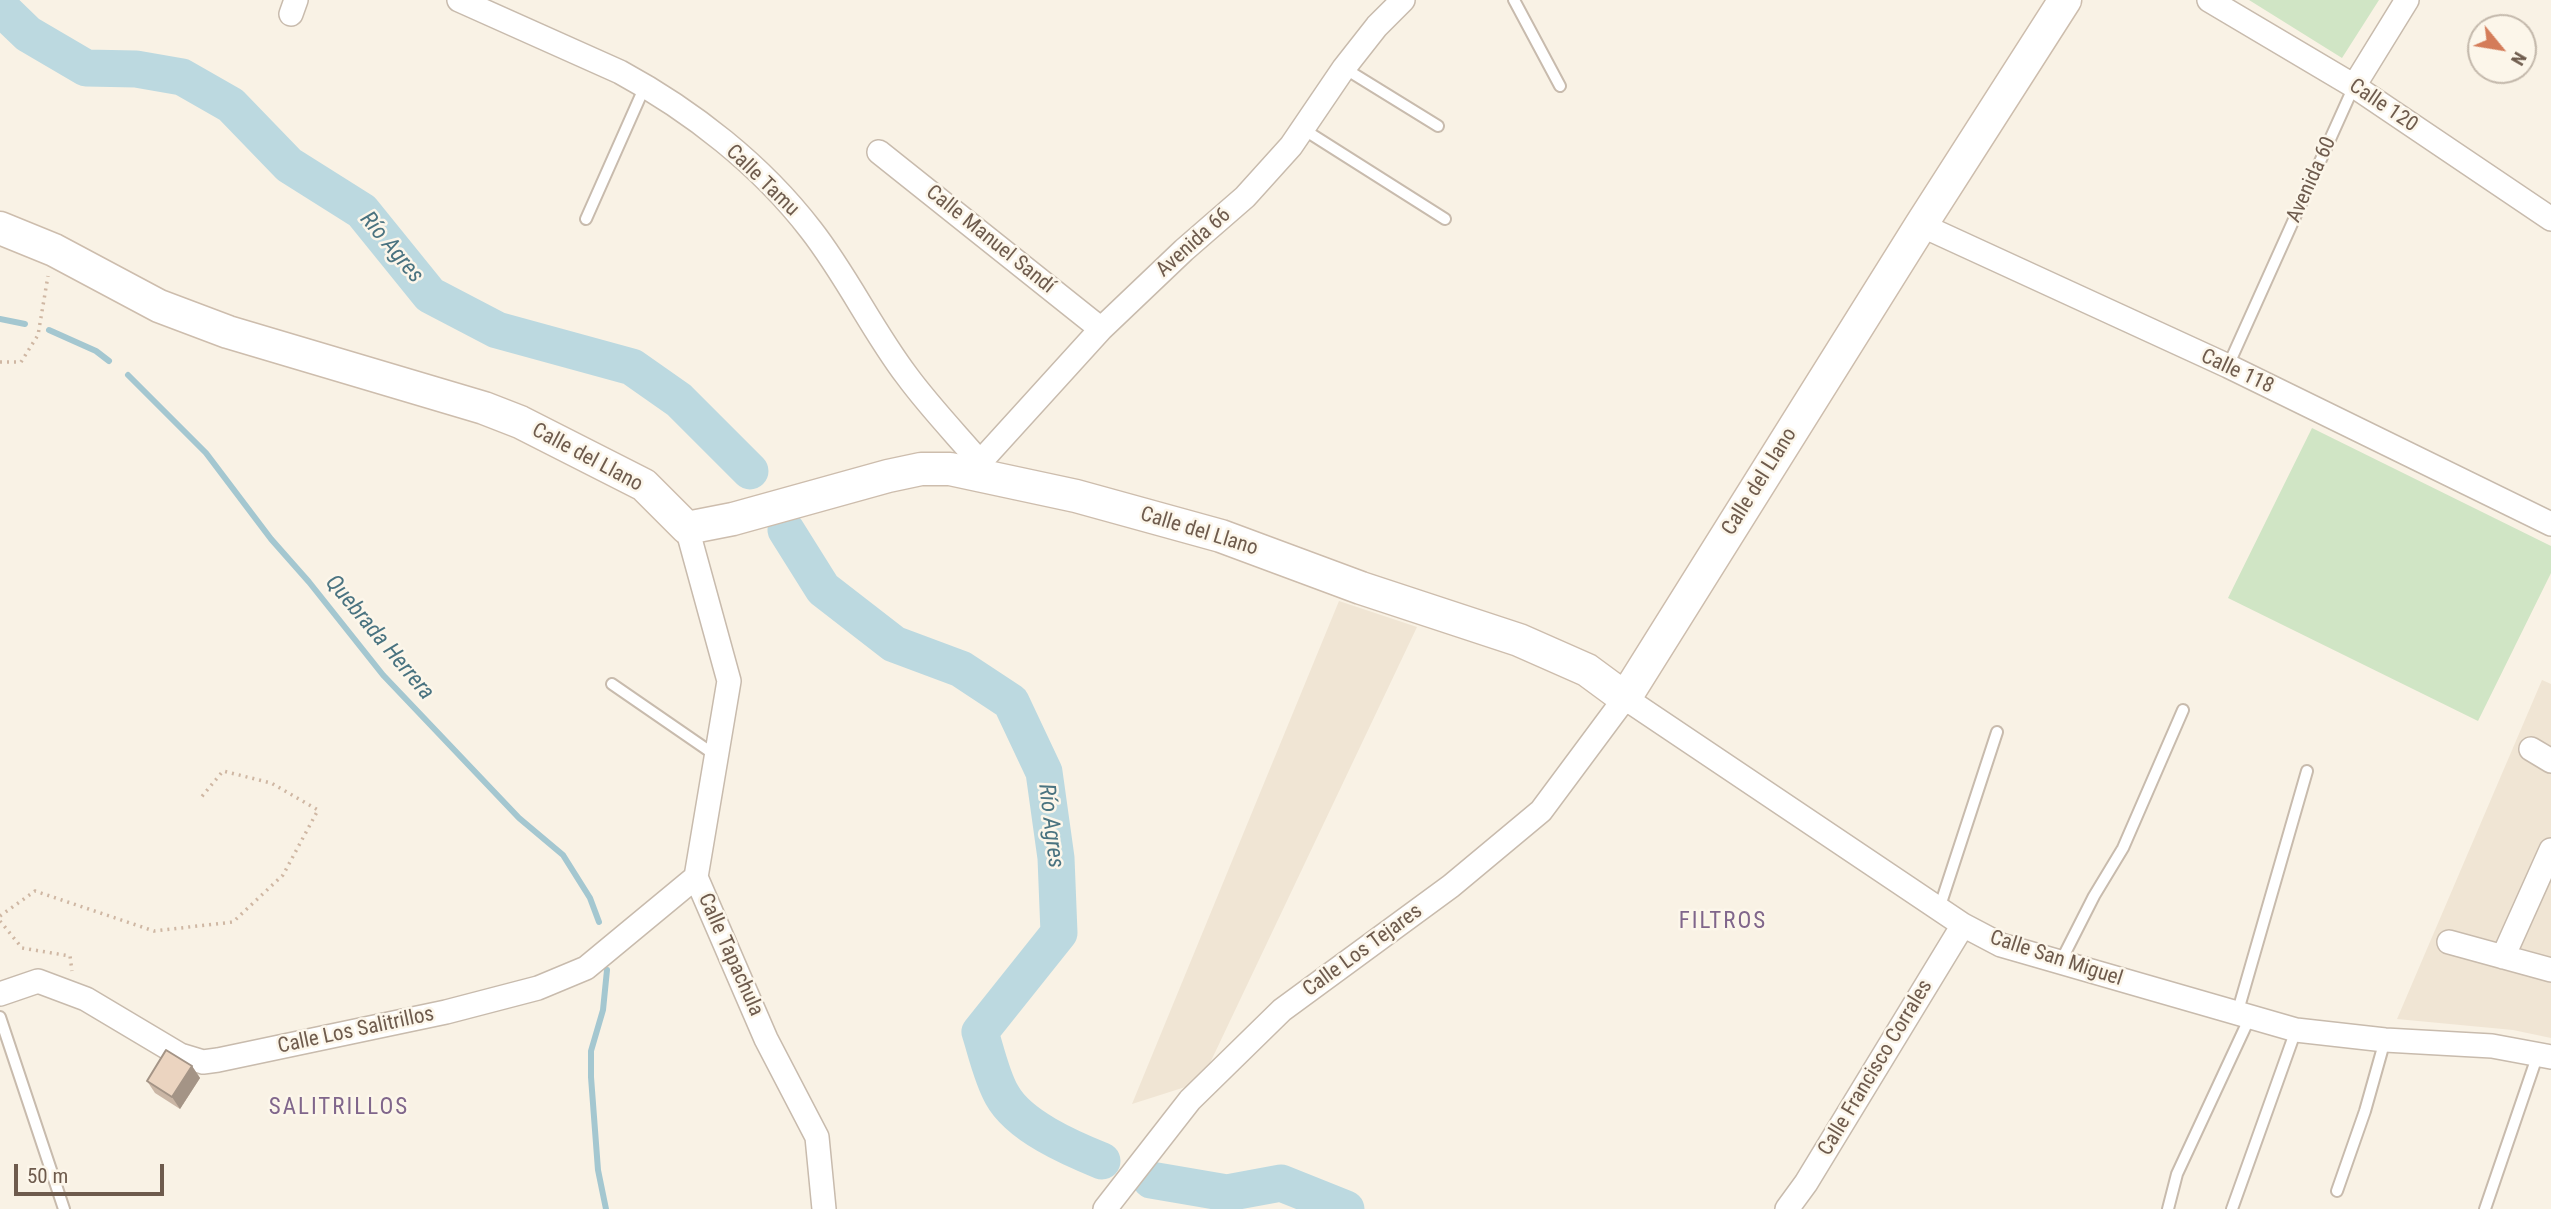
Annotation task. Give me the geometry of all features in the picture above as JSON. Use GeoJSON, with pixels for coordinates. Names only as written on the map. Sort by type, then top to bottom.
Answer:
{"type":"FeatureCollection","features":[{"type":"Feature","properties":{"kind":"main road","name":"Calle del Llano"},"geometry":{"type":"LineString","coordinates":[[0,228],[54,250],[159,306],[228,332],[484,408],[520,422],[644,485],[687,528],[733,519],[921,469],[975,467],[1221,536],[1361,588],[1519,640],[1587,670],[1625,698],[2065,0]]}},
{"type":"Feature","properties":{"kind":"street","name":"Calle Tamu"},"geometry":{"type":"LineString","coordinates":[[459,0],[621,72],[686,113],[762,175],[812,230],[906,376],[975,467]]}},
{"type":"Feature","properties":{"kind":"street","name":"Avenida 66"},"geometry":{"type":"LineString","coordinates":[[975,467],[1101,329],[1184,250],[1245,197],[1303,129],[1344,68],[1377,26],[1403,0]]}},
{"type":"Feature","properties":{"kind":"street","name":"Calle 120"},"geometry":{"type":"LineString","coordinates":[[2209,0],[2354,86],[2551,219]]}},
{"type":"Feature","properties":{"kind":"street","name":"Avenida 60"},"geometry":{"type":"LineString","coordinates":[[2354,86],[2407,0]]}},
{"type":"Feature","properties":{"kind":"street","name":"Calle Manuel Sandí"},"geometry":{"type":"LineString","coordinates":[[879,152],[1101,329]]}},
{"type":"Feature","properties":{"kind":"street","name":"Calle 118"},"geometry":{"type":"LineString","coordinates":[[1921,225],[2228,366],[2551,524]]}},
{"type":"Feature","properties":{"kind":"street","name":"Calle Tapachula"},"geometry":{"type":"LineString","coordinates":[[687,528],[729,681],[696,877],[766,1039],[817,1137],[824,1209]]}},
{"type":"Feature","properties":{"kind":"street","name":"Calle San Miguel"},"geometry":{"type":"LineString","coordinates":[[1625,698],[1939,909],[2001,944],[2060,964],[2296,1030],[2385,1041],[2492,1046],[2544,1056]]}},
{"type":"Feature","properties":{"kind":"street","name":"Calle Los Tejares"},"geometry":{"type":"LineString","coordinates":[[1105,1209],[1190,1100],[1282,1010],[1451,886],[1541,811],[1625,698]]}},
{"type":"Feature","properties":{"kind":"street"},"geometry":{"type":"LineString","coordinates":[[2504,957],[2551,850]]}},
{"type":"Feature","properties":{"kind":"street","name":"Calle Los Salitrillos"},"geometry":{"type":"LineString","coordinates":[[0,994],[38,981],[86,999],[180,1055],[203,1062],[218,1060],[446,1012],[538,988],[586,968],[696,877]]}},
{"type":"Feature","properties":{"kind":"street","name":"Calle Francisco Corrales"},"geometry":{"type":"LineString","coordinates":[[1787,1209],[1806,1183],[1964,925]]}},
{"type":"Feature","properties":{"kind":"street"},"geometry":{"type":"LineString","coordinates":[[2449,942],[2551,970]]}},
{"type":"Feature","properties":{"kind":"lane"},"geometry":{"type":"LineString","coordinates":[[1514,0],[1560,86]]}},
{"type":"Feature","properties":{"kind":"lane"},"geometry":{"type":"LineString","coordinates":[[1344,68],[1437,126]]}},
{"type":"Feature","properties":{"kind":"lane"},"geometry":{"type":"LineString","coordinates":[[586,219],[645,86]]}},
{"type":"Feature","properties":{"kind":"lane","name":"Avenida 60"},"geometry":{"type":"LineString","coordinates":[[2228,366],[2354,86]]}},
{"type":"Feature","properties":{"kind":"lane"},"geometry":{"type":"LineString","coordinates":[[1303,129],[1445,219]]}},
{"type":"Feature","properties":{"kind":"lane"},"geometry":{"type":"LineString","coordinates":[[612,684],[718,757]]}},
{"type":"Feature","properties":{"kind":"lane"},"geometry":{"type":"LineString","coordinates":[[2060,964],[2094,896],[2123,848],[2183,710]]}},
{"type":"Feature","properties":{"kind":"lane"},"geometry":{"type":"LineString","coordinates":[[1939,909],[1997,732]]}},
{"type":"Feature","properties":{"kind":"lane"},"geometry":{"type":"LineString","coordinates":[[2168,1209],[2177,1174],[2244,1016],[2307,771]]}},
{"type":"Feature","properties":{"kind":"lane"},"geometry":{"type":"LineString","coordinates":[[0,1017],[64,1209]]}},
{"type":"Feature","properties":{"kind":"lane"},"geometry":{"type":"LineString","coordinates":[[2232,1209],[2296,1030]]}},
{"type":"Feature","properties":{"kind":"lane"},"geometry":{"type":"LineString","coordinates":[[2337,1191],[2362,1121],[2385,1041]]}},
{"type":"Feature","properties":{"kind":"lane"},"geometry":{"type":"LineString","coordinates":[[2485,1209],[2544,1056]]}},
{"type":"Feature","properties":{"kind":"path"},"geometry":{"type":"LineString","coordinates":[[0,362],[21,362],[38,335],[54,250]]}},
{"type":"Feature","properties":{"kind":"path"},"geometry":{"type":"LineString","coordinates":[[0,916],[35,891],[153,931],[233,922],[283,875],[318,810],[271,783],[223,771],[199,800]]}},
{"type":"Feature","properties":{"kind":"path"},"geometry":{"type":"LineString","coordinates":[[0,921],[22,948],[70,956],[74,995]]}},
{"type":"Feature","properties":{"kind":"shaded area"},"geometry":{"type":"Polygon","coordinates":[[[1339,601],[1417,627],[1201,1082],[1132,1104],[1339,601]]]}},
{"type":"Feature","properties":{"kind":"shaded area"},"geometry":{"type":"Polygon","coordinates":[[[2542,680],[2551,684],[2551,1038],[2513,1030],[2397,1019],[2542,680]]]}},
{"type":"Feature","properties":{"kind":"green space"},"geometry":{"type":"Polygon","coordinates":[[[2249,0],[2379,0],[2342,58],[2249,0]]]}},
{"type":"Feature","properties":{"kind":"green space"},"geometry":{"type":"Polygon","coordinates":[[[2312,428],[2551,546],[2551,573],[2478,721],[2228,598],[2312,428]]]}},
{"type":"Feature","properties":{"kind":"building"},"geometry":{"type":"Polygon","coordinates":[[[166,1050],[192,1066],[172,1097],[147,1081],[166,1050]]]}},
{"type":"Feature","properties":{"kind":"waterway","name":"Río Agres"},"geometry":{"type":"LineString","coordinates":[[0,7],[28,34],[86,68],[136,69],[182,77],[231,105],[289,165],[362,211],[430,295],[497,330],[632,367],[679,400],[750,471]]}},
{"type":"Feature","properties":{"kind":"waterway","name":"Quebrada Herrera"},"geometry":{"type":"LineString","coordinates":[[0,319],[25,324]]}},
{"type":"Feature","properties":{"kind":"waterway","name":"Quebrada Herrera"},"geometry":{"type":"LineString","coordinates":[[49,330],[96,351],[109,361]]}},
{"type":"Feature","properties":{"kind":"waterway","name":"Quebrada Herrera"},"geometry":{"type":"LineString","coordinates":[[128,375],[206,453],[271,539],[383,675],[519,818],[563,855],[590,898],[599,922]]}},
{"type":"Feature","properties":{"kind":"waterway","name":"Río Agres"},"geometry":{"type":"LineString","coordinates":[[786,530],[823,589],[894,644],[961,669],[1011,702],[1044,772],[1056,858],[1059,933],[980,1032],[995,1081],[1002,1095],[1020,1117],[1046,1135],[1102,1161]]}},
{"type":"Feature","properties":{"kind":"waterway","name":"Quebrada Herrera"},"geometry":{"type":"LineString","coordinates":[[606,1209],[598,1170],[591,1051],[603,1010],[607,970]]}},
{"type":"Feature","properties":{"kind":"waterway","name":"Río Agres"},"geometry":{"type":"LineString","coordinates":[[1151,1180],[1227,1193],[1281,1183],[1346,1209]]}},
{"type":"Feature","properties":{"kind":"district","name":"FILTROS"},"geometry":{"type":"Point","coordinates":[1723,922]}},
{"type":"Feature","properties":{"kind":"district","name":"SALITRILLOS"},"geometry":{"type":"Point","coordinates":[339,1108]}}]}
